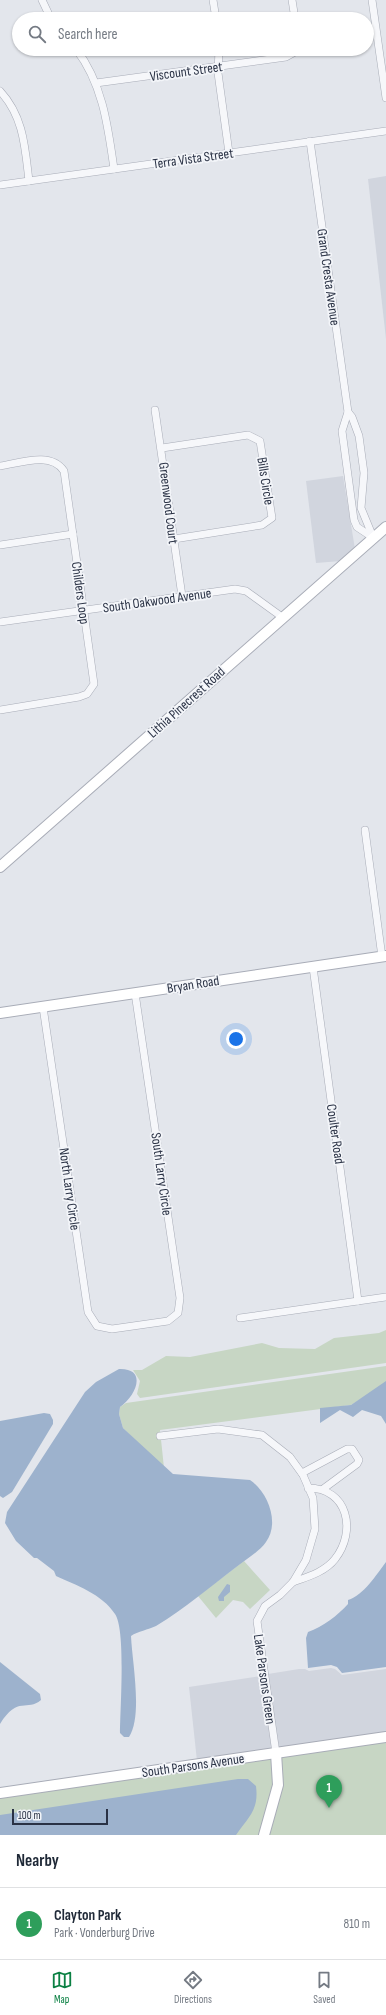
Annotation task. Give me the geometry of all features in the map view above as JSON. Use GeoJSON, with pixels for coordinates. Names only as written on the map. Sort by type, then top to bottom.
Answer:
{"type":"FeatureCollection","features":[{"type":"Feature","properties":{"kind":"street"},"geometry":{"type":"LineString","coordinates":[[46,0],[42,0],[48,12]]}},
{"type":"Feature","properties":{"kind":"street"},"geometry":{"type":"LineString","coordinates":[[213,0],[215,12]]}},
{"type":"Feature","properties":{"kind":"street"},"geometry":{"type":"LineString","coordinates":[[292,0],[294,12]]}},
{"type":"Feature","properties":{"kind":"street"},"geometry":{"type":"LineString","coordinates":[[372,0],[374,12]]}},
{"type":"Feature","properties":{"kind":"street"},"geometry":{"type":"LineString","coordinates":[[374,14],[386,98]]}},
{"type":"Feature","properties":{"kind":"street"},"geometry":{"type":"LineString","coordinates":[[81,56],[96,83],[104,109],[114,169]]}},
{"type":"Feature","properties":{"kind":"street"},"geometry":{"type":"LineString","coordinates":[[218,56],[229,153]]}},
{"type":"Feature","properties":{"kind":"street","name":"Viscount Street"},"geometry":{"type":"LineString","coordinates":[[96,83],[288,56]]}},
{"type":"Feature","properties":{"kind":"street"},"geometry":{"type":"LineString","coordinates":[[0,91],[14,110],[20,124],[29,181]]}},
{"type":"Feature","properties":{"kind":"street","name":"Terra Vista Street"},"geometry":{"type":"LineString","coordinates":[[0,185],[386,131]]}},
{"type":"Feature","properties":{"kind":"street","name":"Grand Cresta Avenue"},"geometry":{"type":"LineString","coordinates":[[310,141],[348,412],[342,430],[354,520],[356,527],[373,537]]}},
{"type":"Feature","properties":{"kind":"street","name":"Greenwood Court"},"geometry":{"type":"LineString","coordinates":[[155,410],[162,448],[182,596]]}},
{"type":"Feature","properties":{"kind":"street","name":"Grand Cresta Avenue"},"geometry":{"type":"LineString","coordinates":[[348,412],[352,417],[359,436],[364,473],[361,508],[373,537]]}},
{"type":"Feature","properties":{"kind":"street","name":"Bills Circle"},"geometry":{"type":"LineString","coordinates":[[162,448],[248,435],[260,441],[272,518],[262,525],[174,540]]}},
{"type":"Feature","properties":{"kind":"street","name":"Childers Loop"},"geometry":{"type":"LineString","coordinates":[[0,466],[47,459],[60,464],[64,471],[94,684],[87,694],[79,697],[0,710]]}},
{"type":"Feature","properties":{"kind":"street","name":"Lithia Pinecrest Road"},"geometry":{"type":"LineString","coordinates":[[373,537],[386,520]]}},
{"type":"Feature","properties":{"kind":"street","name":"Lithia Pinecrest Road"},"geometry":{"type":"LineString","coordinates":[[0,867],[282,617],[386,527]]}},
{"type":"Feature","properties":{"kind":"street"},"geometry":{"type":"LineString","coordinates":[[0,545],[73,534]]}},
{"type":"Feature","properties":{"kind":"street","name":"South Oakwood Avenue"},"geometry":{"type":"LineString","coordinates":[[0,622],[235,589],[246,591],[282,617]]}},
{"type":"Feature","properties":{"kind":"street"},"geometry":{"type":"LineString","coordinates":[[365,830],[384,957]]}},
{"type":"Feature","properties":{"kind":"street","name":"Bryan Road"},"geometry":{"type":"LineString","coordinates":[[0,1012],[384,957]]}},
{"type":"Feature","properties":{"kind":"street","name":"Coulter Road"},"geometry":{"type":"LineString","coordinates":[[313,967],[358,1301]]}},
{"type":"Feature","properties":{"kind":"street","name":"South Larry Circle"},"geometry":{"type":"LineString","coordinates":[[135,993],[180,1298],[178,1313],[168,1322],[140,1325]]}},
{"type":"Feature","properties":{"kind":"street","name":"North Larry Circle"},"geometry":{"type":"LineString","coordinates":[[43,1007],[88,1312],[97,1326],[112,1329],[140,1325]]}},
{"type":"Feature","properties":{"kind":"street"},"geometry":{"type":"LineString","coordinates":[[240,1318],[386,1297]]}},
{"type":"Feature","properties":{"kind":"street","name":"Lake Parsons Green"},"geometry":{"type":"LineString","coordinates":[[160,1436],[218,1429],[262,1435],[290,1457],[302,1473],[313,1498],[315,1529],[306,1560],[293,1582],[280,1595],[265,1606],[257,1621],[276,1753]]}},
{"type":"Feature","properties":{"kind":"street"},"geometry":{"type":"LineString","coordinates":[[302,1473],[347,1449],[352,1449],[359,1460],[358,1464],[323,1489]]}},
{"type":"Feature","properties":{"kind":"street"},"geometry":{"type":"LineString","coordinates":[[293,1582],[307,1578],[334,1560],[343,1545],[346,1536],[346,1514],[341,1502],[333,1494],[323,1489],[308,1488]]}},
{"type":"Feature","properties":{"kind":"street","name":"South Parsons Avenue"},"geometry":{"type":"LineString","coordinates":[[0,1793],[386,1737]]}},
{"type":"Feature","properties":{"kind":"street"},"geometry":{"type":"LineString","coordinates":[[264,1835],[278,1785],[276,1753]]}},
{"type":"Feature","properties":{"kind":"shaded area"},"geometry":{"type":"Polygon","coordinates":[[[386,176],[386,339],[368,179],[386,176]]]}},
{"type":"Feature","properties":{"kind":"shaded area"},"geometry":{"type":"Polygon","coordinates":[[[343,476],[355,549],[341,561],[316,563],[306,481],[343,476]]]}},
{"type":"Feature","properties":{"kind":"shaded area"},"geometry":{"type":"Polygon","coordinates":[[[331,1668],[335,1669],[342,1675],[386,1669],[386,1732],[279,1748],[268,1674],[299,1669],[309,1671],[331,1668]]]}},
{"type":"Feature","properties":{"kind":"shaded area"},"geometry":{"type":"Polygon","coordinates":[[[261,1676],[272,1750],[197,1761],[189,1687],[261,1676]]]}},
{"type":"Feature","properties":{"kind":"green space"},"geometry":{"type":"Polygon","coordinates":[[[386,1330],[386,1363],[140,1398],[137,1394],[140,1381],[133,1370],[142,1370],[166,1356],[190,1357],[262,1343],[279,1348],[315,1349],[334,1338],[379,1333],[386,1330]]]}},
{"type":"Feature","properties":{"kind":"green space"},"geometry":{"type":"Polygon","coordinates":[[[386,1366],[386,1383],[351,1405],[160,1430],[164,1468],[123,1428],[119,1414],[120,1407],[126,1403],[386,1366]]]}},
{"type":"Feature","properties":{"kind":"green space"},"geometry":{"type":"Polygon","coordinates":[[[244,1561],[270,1590],[250,1609],[243,1602],[233,1600],[216,1618],[198,1596],[244,1561]]]}},
{"type":"Feature","properties":{"kind":"green space"},"geometry":{"type":"Polygon","coordinates":[[[386,1737],[386,1835],[0,1835],[0,1793],[386,1737]]]}},
{"type":"Feature","properties":{"kind":"water"},"geometry":{"type":"Polygon","coordinates":[[[119,1369],[128,1370],[134,1373],[136,1378],[136,1384],[131,1396],[120,1407],[119,1414],[123,1428],[173,1474],[250,1480],[262,1492],[267,1500],[272,1517],[270,1534],[266,1542],[256,1553],[187,1605],[156,1626],[131,1636],[136,1702],[133,1728],[129,1737],[124,1737],[120,1733],[121,1653],[118,1623],[115,1614],[110,1607],[96,1596],[56,1576],[54,1571],[37,1558],[34,1558],[16,1541],[5,1523],[7,1512],[85,1392],[96,1382],[119,1369]]]}},
{"type":"Feature","properties":{"kind":"water"},"geometry":{"type":"Polygon","coordinates":[[[386,1381],[386,1424],[381,1416],[362,1410],[353,1417],[340,1410],[320,1423],[320,1408],[351,1405],[386,1381]]]}},
{"type":"Feature","properties":{"kind":"water"},"geometry":{"type":"Polygon","coordinates":[[[44,1413],[50,1414],[53,1424],[12,1492],[3,1498],[0,1496],[0,1421],[44,1413]]]}},
{"type":"Feature","properties":{"kind":"water"},"geometry":{"type":"Polygon","coordinates":[[[386,1562],[386,1667],[342,1673],[337,1667],[331,1665],[308,1668],[306,1638],[308,1632],[325,1624],[340,1612],[348,1604],[348,1600],[359,1594],[369,1584],[386,1562]]]}},
{"type":"Feature","properties":{"kind":"water"},"geometry":{"type":"Polygon","coordinates":[[[227,1584],[230,1585],[230,1592],[224,1597],[224,1601],[219,1601],[218,1597],[227,1584]]]}},
{"type":"Feature","properties":{"kind":"water"},"geometry":{"type":"Polygon","coordinates":[[[0,1662],[40,1694],[41,1700],[31,1705],[17,1707],[6,1715],[0,1724],[0,1662]]]}},
{"type":"Feature","properties":{"kind":"water"},"geometry":{"type":"Polygon","coordinates":[[[238,1779],[248,1779],[256,1786],[257,1794],[252,1812],[236,1835],[0,1835],[0,1815],[238,1779]]]}},
{"type":"Feature","properties":{"kind":"place","name":"Clayton Park"},"geometry":{"type":"Point","coordinates":[329,1808]}}]}
